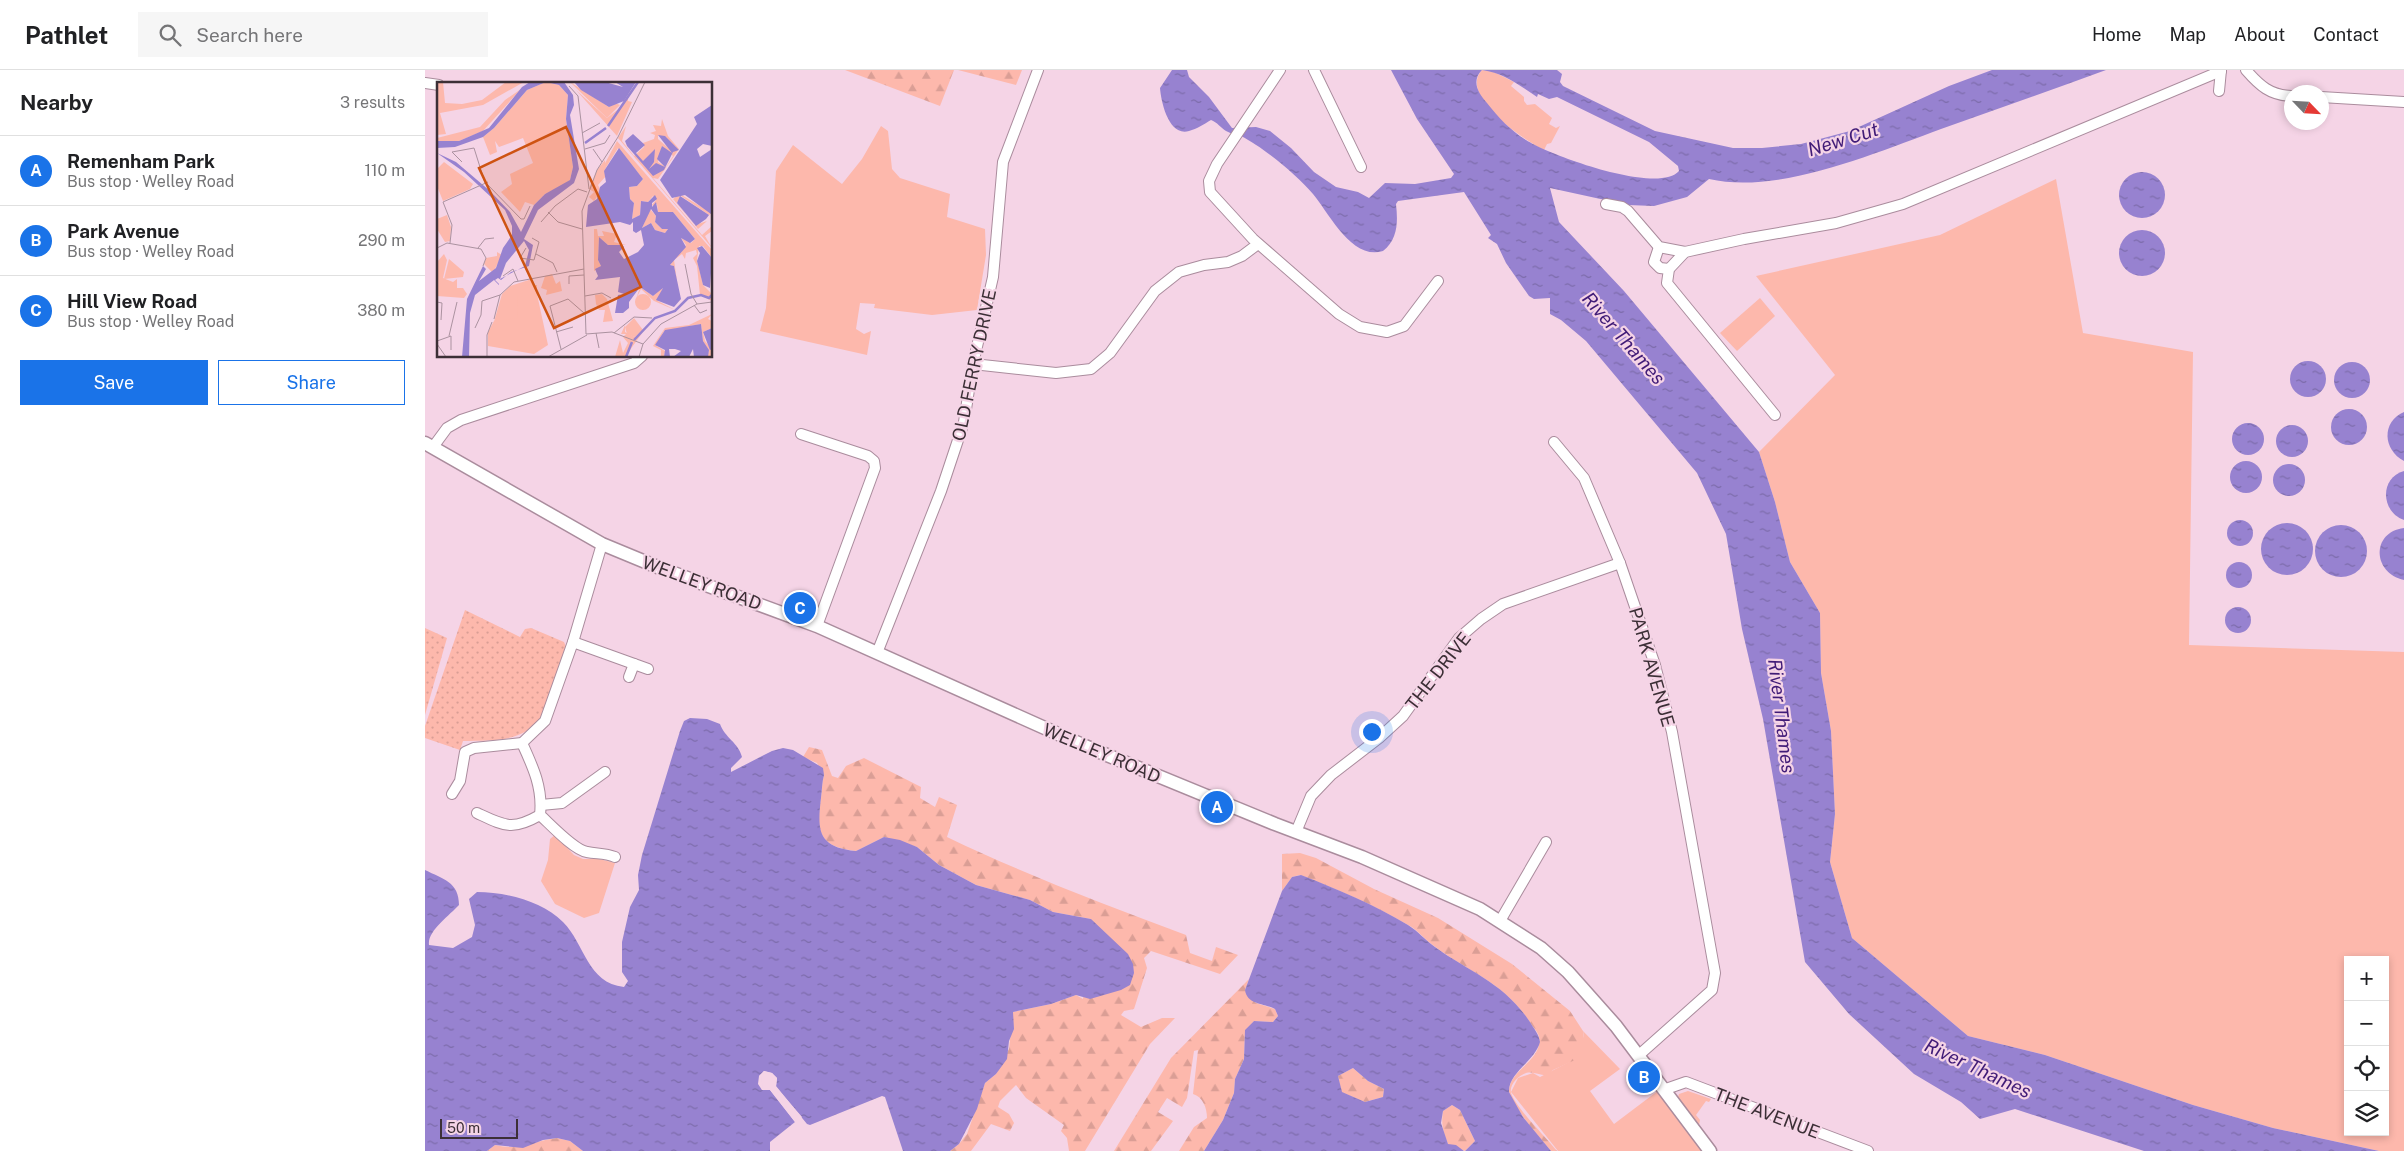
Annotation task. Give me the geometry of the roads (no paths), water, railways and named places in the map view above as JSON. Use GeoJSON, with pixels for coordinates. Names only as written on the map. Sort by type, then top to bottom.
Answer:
{"type":"FeatureCollection","features":[{"type":"Feature","properties":{"kind":"main road","name":"WELLEY ROAD"},"geometry":{"type":"LineString","coordinates":[[429,445],[602,544],[660,568],[817,626],[1085,746],[1429,884],[1480,909],[1541,948],[1568,972],[1639,1055],[1710,1151]]}},
{"type":"Feature","properties":{"kind":"street","name":"OLD FERRY DRIVE"},"geometry":{"type":"LineString","coordinates":[[877,653],[941,491],[965,422],[973,364],[993,277],[1003,162],[1038,70]]}},
{"type":"Feature","properties":{"kind":"street"},"geometry":{"type":"LineString","coordinates":[[1280,70],[1217,164],[1209,181],[1210,192],[1258,244],[1339,314],[1360,327],[1387,332],[1404,326],[1438,281]]}},
{"type":"Feature","properties":{"kind":"street"},"geometry":{"type":"LineString","coordinates":[[1314,70],[1361,167]]}},
{"type":"Feature","properties":{"kind":"street"},"geometry":{"type":"LineString","coordinates":[[2246,70],[2269,92],[2284,95]]}},
{"type":"Feature","properties":{"kind":"street"},"geometry":{"type":"LineString","coordinates":[[1606,204],[1621,207],[1634,216],[1659,247],[1685,252],[1744,239],[1837,223],[1903,204],[2221,71],[2219,91]]}},
{"type":"Feature","properties":{"kind":"street"},"geometry":{"type":"LineString","coordinates":[[2329,97],[2404,102]]}},
{"type":"Feature","properties":{"kind":"street"},"geometry":{"type":"LineString","coordinates":[[973,364],[1056,373],[1091,369],[1110,353],[1155,291],[1179,272],[1204,265],[1228,262],[1242,256],[1258,244]]}},
{"type":"Feature","properties":{"kind":"street"},"geometry":{"type":"LineString","coordinates":[[1659,247],[1654,262],[1660,268],[1669,269]]}},
{"type":"Feature","properties":{"kind":"street"},"geometry":{"type":"LineString","coordinates":[[1685,252],[1669,269],[1667,282],[1775,415]]}},
{"type":"Feature","properties":{"kind":"street"},"geometry":{"type":"LineString","coordinates":[[429,445],[447,428],[461,420],[634,363],[640,358]]}},
{"type":"Feature","properties":{"kind":"street"},"geometry":{"type":"LineString","coordinates":[[801,434],[868,456],[874,461],[875,468],[817,626]]}},
{"type":"Feature","properties":{"kind":"street","name":"PARK AVENUE"},"geometry":{"type":"LineString","coordinates":[[1554,442],[1584,478],[1620,563],[1655,665],[1672,732],[1715,973],[1712,990],[1639,1055]]}},
{"type":"Feature","properties":{"kind":"street"},"geometry":{"type":"LineString","coordinates":[[452,794],[460,781],[465,752],[474,748],[522,744],[545,721],[573,642],[602,544]]}},
{"type":"Feature","properties":{"kind":"street","name":"THE DRIVE"},"geometry":{"type":"LineString","coordinates":[[1296,832],[1311,796],[1331,775],[1379,738],[1403,716],[1459,638],[1481,619],[1503,604],[1620,563]]}},
{"type":"Feature","properties":{"kind":"street"},"geometry":{"type":"LineString","coordinates":[[573,642],[648,669]]}},
{"type":"Feature","properties":{"kind":"street"},"geometry":{"type":"LineString","coordinates":[[629,677],[633,664]]}},
{"type":"Feature","properties":{"kind":"street"},"geometry":{"type":"LineString","coordinates":[[522,744],[537,778],[540,810],[577,847],[587,852],[602,852],[615,857]]}},
{"type":"Feature","properties":{"kind":"street"},"geometry":{"type":"LineString","coordinates":[[477,814],[507,827],[529,821],[540,810],[562,803],[605,772]]}},
{"type":"Feature","properties":{"kind":"street"},"geometry":{"type":"LineString","coordinates":[[1500,921],[1546,842]]}},
{"type":"Feature","properties":{"kind":"street","name":"THE AVENUE"},"geometry":{"type":"LineString","coordinates":[[1666,1090],[1686,1082],[1868,1151]]}},
{"type":"Feature","properties":{"kind":"water"},"geometry":{"type":"Polygon","coordinates":[[[1172,70],[1187,70],[1189,77],[1209,97],[1232,128],[1256,127],[1270,131],[1291,148],[1314,172],[1336,187],[1358,192],[1369,198],[1385,183],[1415,184],[1451,178],[1454,174],[1417,119],[1391,70],[1482,70],[1557,70],[1562,74],[1560,82],[1563,86],[1655,131],[1733,148],[1762,148],[1801,144],[1850,131],[1949,86],[1992,70],[2106,70],[1857,160],[1796,177],[1736,182],[1709,179],[1687,197],[1654,206],[1628,205],[1550,188],[1559,222],[1624,291],[1759,452],[1775,502],[1790,562],[1820,613],[1821,673],[1831,731],[1835,814],[1830,862],[1852,938],[1968,1036],[2045,1055],[2193,1105],[2273,1128],[2379,1151],[2144,1151],[2015,1109],[1980,1119],[1961,1102],[1914,1074],[1849,1014],[1805,962],[1763,719],[1742,629],[1726,534],[1697,473],[1586,341],[1561,320],[1550,314],[1550,298],[1534,299],[1529,296],[1506,263],[1497,244],[1488,238],[1491,235],[1464,192],[1398,201],[1396,204],[1396,230],[1392,241],[1383,251],[1372,252],[1361,249],[1342,233],[1313,194],[1298,178],[1259,147],[1241,136],[1226,131],[1211,120],[1189,131],[1176,129],[1167,117],[1160,88],[1172,70]],[[1482,70],[1477,78],[1476,83],[1481,95],[1510,128],[1538,147],[1579,163],[1627,176],[1667,177],[1679,171],[1678,166],[1649,142],[1557,97],[1549,99],[1538,94],[1537,97],[1511,80],[1482,70]]]}},
{"type":"Feature","properties":{"kind":"water"},"geometry":{"type":"Polygon","coordinates":[[[2147,172],[2159,178],[2164,186],[2164,204],[2159,212],[2151,217],[2137,218],[2125,212],[2120,204],[2119,190],[2125,178],[2133,173],[2147,172]]]}},
{"type":"Feature","properties":{"kind":"water"},"geometry":{"type":"Polygon","coordinates":[[[2147,230],[2159,236],[2164,244],[2164,262],[2159,270],[2151,275],[2137,276],[2125,270],[2120,262],[2119,248],[2125,236],[2133,231],[2147,230]]]}},
{"type":"Feature","properties":{"kind":"water"},"geometry":{"type":"Polygon","coordinates":[[[2308,361],[2315,362],[2321,366],[2325,372],[2325,386],[2321,392],[2315,396],[2308,397],[2301,396],[2295,392],[2291,386],[2290,379],[2291,372],[2295,366],[2301,362],[2308,361]]]}},
{"type":"Feature","properties":{"kind":"water"},"geometry":{"type":"Polygon","coordinates":[[[2352,362],[2359,363],[2365,367],[2369,373],[2369,387],[2365,393],[2359,397],[2352,398],[2345,397],[2339,393],[2335,387],[2334,380],[2335,373],[2339,367],[2345,363],[2352,362]]]}},
{"type":"Feature","properties":{"kind":"water"},"geometry":{"type":"Polygon","coordinates":[[[2349,409],[2356,410],[2362,414],[2366,420],[2366,434],[2362,440],[2356,444],[2349,445],[2342,444],[2336,440],[2332,434],[2331,427],[2332,420],[2336,414],[2342,410],[2349,409]]]}},
{"type":"Feature","properties":{"kind":"water"},"geometry":{"type":"Polygon","coordinates":[[[2404,412],[2404,461],[2392,450],[2387,436],[2391,422],[2404,412]]]}},
{"type":"Feature","properties":{"kind":"water"},"geometry":{"type":"Polygon","coordinates":[[[2248,423],[2254,424],[2259,428],[2263,433],[2263,445],[2259,450],[2254,454],[2248,455],[2242,454],[2237,450],[2233,445],[2232,439],[2233,433],[2237,428],[2242,424],[2248,423]]]}},
{"type":"Feature","properties":{"kind":"water"},"geometry":{"type":"Polygon","coordinates":[[[2292,425],[2298,426],[2303,430],[2307,435],[2307,447],[2303,452],[2298,456],[2292,457],[2286,456],[2281,452],[2277,447],[2276,441],[2277,435],[2281,430],[2286,426],[2292,425]]]}},
{"type":"Feature","properties":{"kind":"water"},"geometry":{"type":"Polygon","coordinates":[[[2246,461],[2252,462],[2257,466],[2261,471],[2261,483],[2257,488],[2252,492],[2246,493],[2240,492],[2235,488],[2231,483],[2230,477],[2231,471],[2235,466],[2240,462],[2246,461]]]}},
{"type":"Feature","properties":{"kind":"water"},"geometry":{"type":"Polygon","coordinates":[[[2289,464],[2295,465],[2300,469],[2304,474],[2304,486],[2300,491],[2295,495],[2289,496],[2283,495],[2278,491],[2274,486],[2273,480],[2274,474],[2278,469],[2283,465],[2289,464]]]}},
{"type":"Feature","properties":{"kind":"water"},"geometry":{"type":"Polygon","coordinates":[[[2404,471],[2404,520],[2396,516],[2391,510],[2387,503],[2386,495],[2390,480],[2404,471]]]}},
{"type":"Feature","properties":{"kind":"water"},"geometry":{"type":"Polygon","coordinates":[[[2240,520],[2249,524],[2253,533],[2249,542],[2240,546],[2231,542],[2227,533],[2231,524],[2240,520]]]}},
{"type":"Feature","properties":{"kind":"water"},"geometry":{"type":"Polygon","coordinates":[[[2287,523],[2297,525],[2305,531],[2311,539],[2313,549],[2311,559],[2305,567],[2297,573],[2287,575],[2277,573],[2269,567],[2263,559],[2261,549],[2263,539],[2269,531],[2277,525],[2287,523]]]}},
{"type":"Feature","properties":{"kind":"water"},"geometry":{"type":"Polygon","coordinates":[[[2341,525],[2351,527],[2359,533],[2365,541],[2367,551],[2365,561],[2359,569],[2351,575],[2341,577],[2331,575],[2323,569],[2317,561],[2315,551],[2317,541],[2323,533],[2331,527],[2341,525]]]}},
{"type":"Feature","properties":{"kind":"water"},"geometry":{"type":"Polygon","coordinates":[[[2404,528],[2404,580],[2393,576],[2386,569],[2381,562],[2380,553],[2381,544],[2386,537],[2393,531],[2404,528]]]}},
{"type":"Feature","properties":{"kind":"water"},"geometry":{"type":"Polygon","coordinates":[[[2239,562],[2248,566],[2252,575],[2248,584],[2239,588],[2230,584],[2226,575],[2230,566],[2239,562]]]}},
{"type":"Feature","properties":{"kind":"water"},"geometry":{"type":"Polygon","coordinates":[[[2238,607],[2247,611],[2251,620],[2247,629],[2238,633],[2229,629],[2225,620],[2229,611],[2238,607]]]}},
{"type":"Feature","properties":{"kind":"water"},"geometry":{"type":"Polygon","coordinates":[[[690,718],[707,719],[720,724],[725,733],[738,747],[742,757],[731,768],[731,772],[772,751],[783,748],[793,750],[823,768],[820,828],[827,841],[834,846],[856,851],[884,837],[900,840],[917,847],[939,865],[976,885],[1030,900],[1053,912],[1091,919],[1128,954],[1133,964],[1134,973],[1130,985],[1121,990],[1090,999],[1076,995],[1051,1004],[1013,1012],[1014,1029],[1009,1041],[1007,1059],[996,1074],[985,1083],[977,1109],[959,1144],[950,1151],[903,1151],[885,1097],[882,1096],[810,1125],[807,1124],[776,1086],[777,1078],[772,1073],[764,1071],[759,1076],[762,1090],[770,1090],[795,1122],[770,1142],[770,1151],[583,1151],[570,1141],[557,1138],[543,1140],[523,1148],[495,1145],[487,1151],[425,1151],[425,870],[444,879],[453,886],[459,905],[435,929],[429,940],[429,945],[453,948],[472,937],[475,925],[469,899],[477,892],[511,896],[545,908],[563,922],[594,970],[612,984],[624,987],[628,981],[622,972],[622,942],[630,907],[639,890],[638,875],[642,855],[680,731],[684,721],[690,718]]]}},
{"type":"Feature","properties":{"kind":"water"},"geometry":{"type":"Polygon","coordinates":[[[1301,875],[1328,886],[1412,927],[1435,947],[1498,988],[1520,1008],[1539,1036],[1540,1042],[1533,1055],[1513,1079],[1509,1092],[1523,1117],[1551,1151],[1465,1151],[1475,1141],[1460,1110],[1452,1105],[1443,1111],[1441,1123],[1448,1144],[1456,1145],[1464,1151],[1204,1151],[1223,1120],[1234,1093],[1235,1079],[1244,1059],[1245,1030],[1254,1021],[1273,1022],[1278,1016],[1275,1009],[1252,1001],[1246,995],[1245,990],[1282,891],[1292,877],[1301,875]],[[1353,1068],[1338,1076],[1342,1092],[1365,1102],[1383,1097],[1384,1089],[1368,1081],[1353,1068]]]}},
{"type":"Feature","properties":{"kind":"place","name":"Hill View Road"},"geometry":{"type":"Point","coordinates":[800,608]}},
{"type":"Feature","properties":{"kind":"place","name":"Remenham Park"},"geometry":{"type":"Point","coordinates":[1217,807]}},
{"type":"Feature","properties":{"kind":"place","name":"Park Avenue"},"geometry":{"type":"Point","coordinates":[1644,1077]}},
{"type":"Feature","properties":{"kind":"water label","name":"New Cut"},"geometry":{"type":"Point","coordinates":[1843,139]}},
{"type":"Feature","properties":{"kind":"water label","name":"River Thames"},"geometry":{"type":"Point","coordinates":[1624,338]}},
{"type":"Feature","properties":{"kind":"water label","name":"River Thames"},"geometry":{"type":"Point","coordinates":[1782,716]}},
{"type":"Feature","properties":{"kind":"water label","name":"River Thames"},"geometry":{"type":"Point","coordinates":[1978,1068]}}]}
